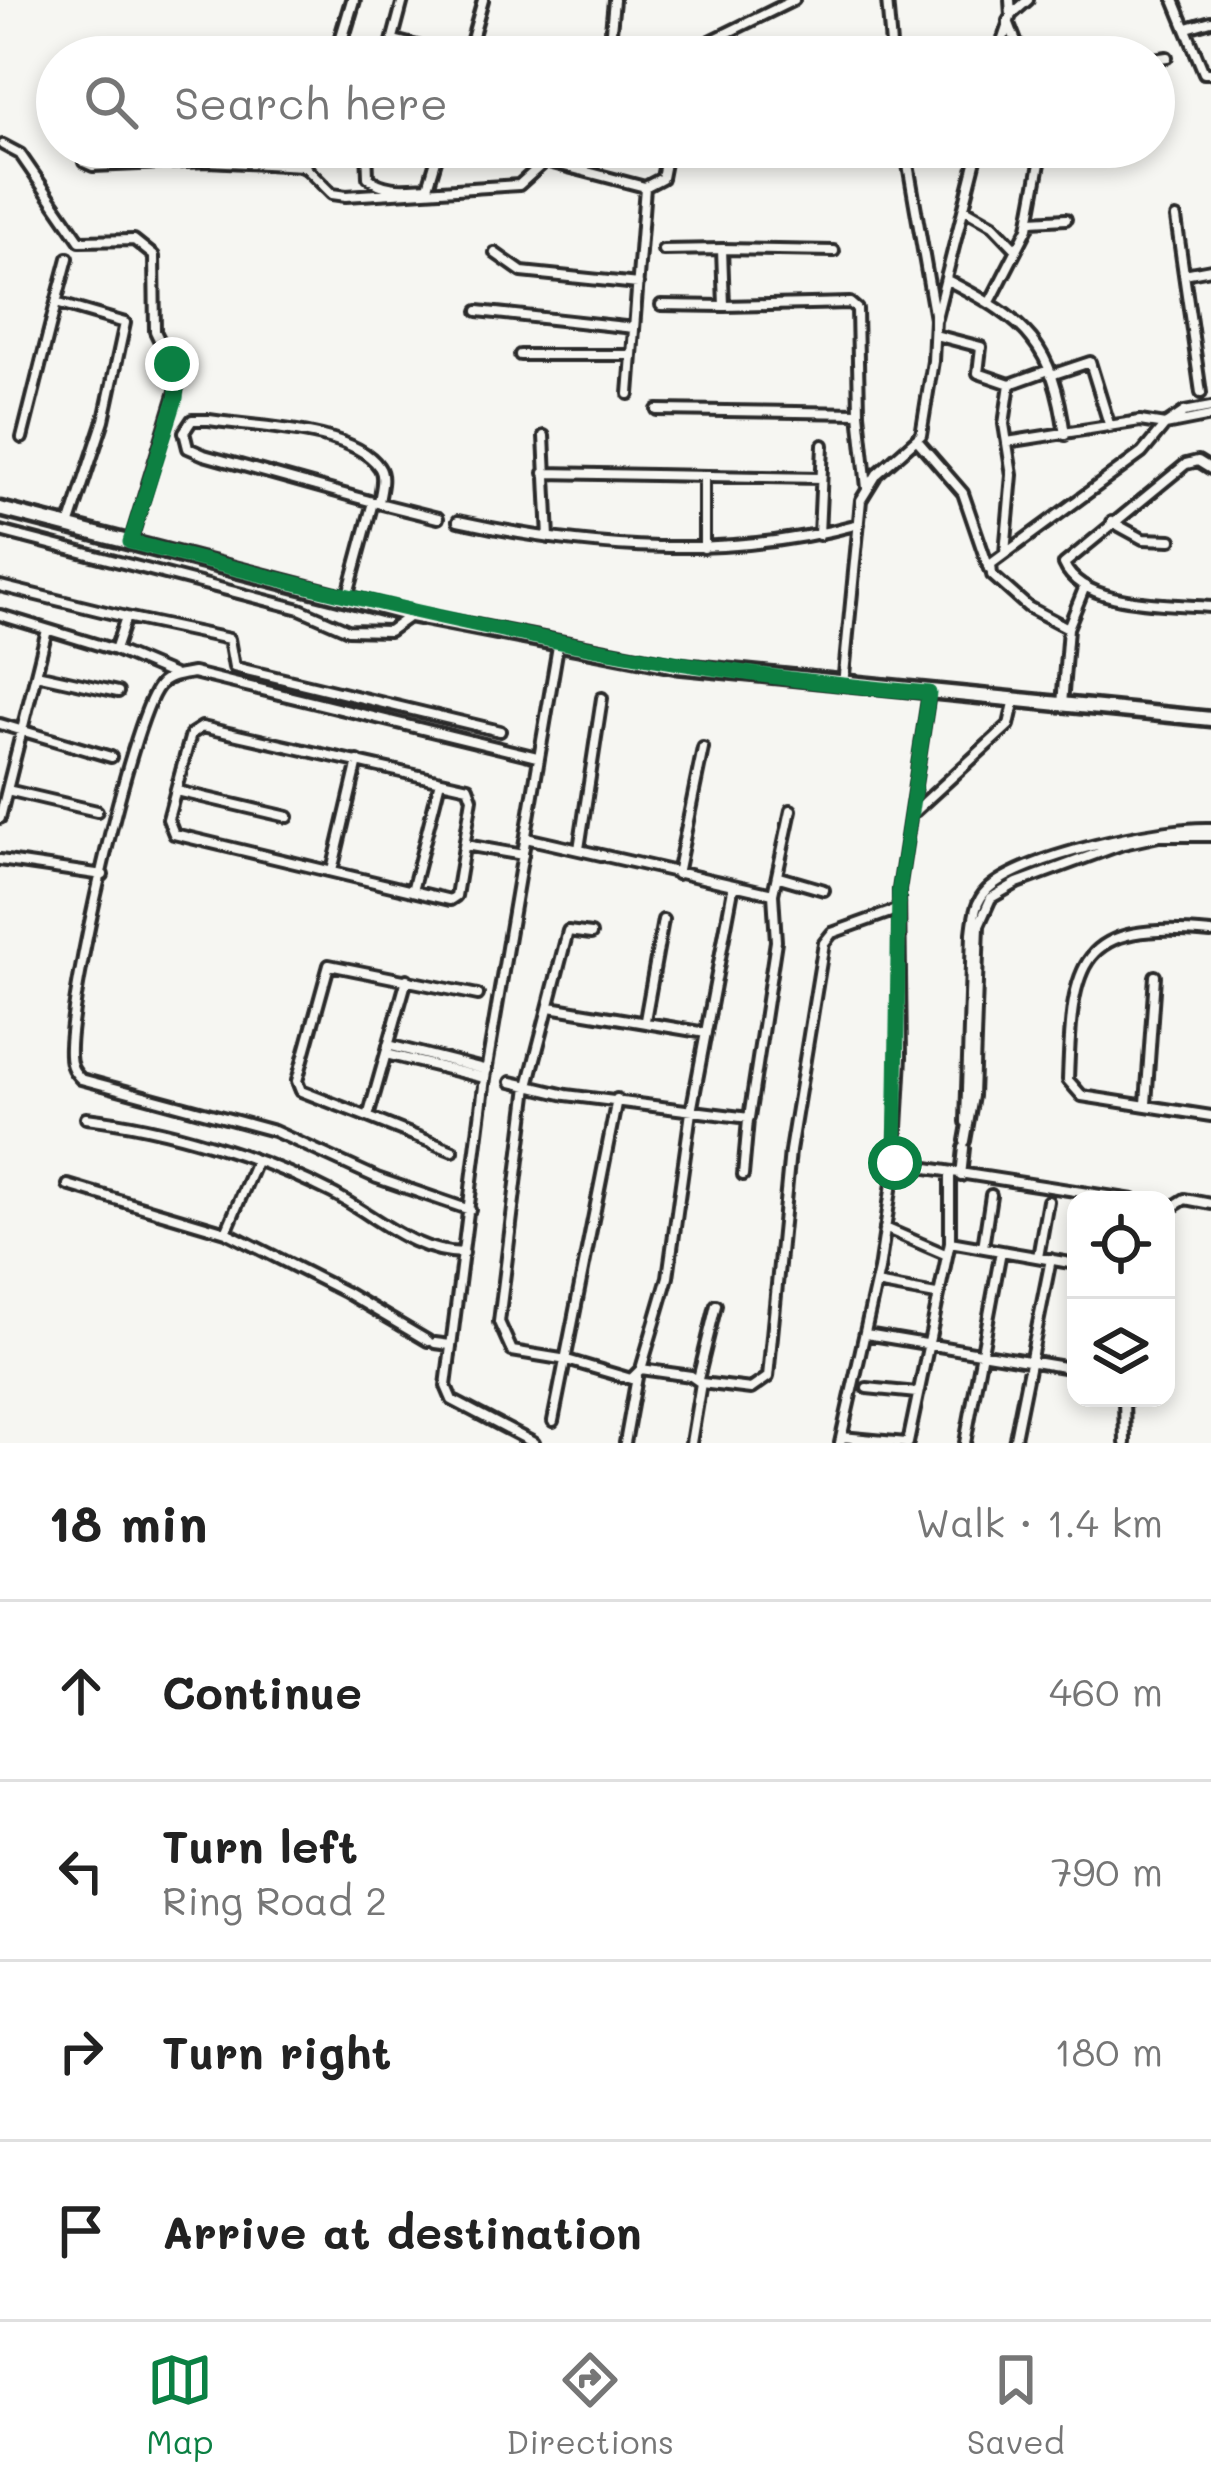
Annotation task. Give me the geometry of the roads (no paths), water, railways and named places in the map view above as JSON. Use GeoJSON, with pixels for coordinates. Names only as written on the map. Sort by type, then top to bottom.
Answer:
{"type":"FeatureCollection","features":[{"type":"Feature","properties":{"kind":"main road"},"geometry":{"type":"LineString","coordinates":[[0,509],[411,615],[558,646],[842,686],[1211,719]]}},
{"type":"Feature","properties":{"kind":"street"},"geometry":{"type":"LineString","coordinates":[[342,36],[352,0]]}},
{"type":"Feature","properties":{"kind":"street"},"geometry":{"type":"LineString","coordinates":[[395,36],[404,0]]}},
{"type":"Feature","properties":{"kind":"street"},"geometry":{"type":"LineString","coordinates":[[470,36],[483,0]]}},
{"type":"Feature","properties":{"kind":"street"},"geometry":{"type":"LineString","coordinates":[[610,36],[614,0]]}},
{"type":"Feature","properties":{"kind":"street"},"geometry":{"type":"LineString","coordinates":[[721,36],[794,0]]}},
{"type":"Feature","properties":{"kind":"street"},"geometry":{"type":"LineString","coordinates":[[887,0],[890,36]]}},
{"type":"Feature","properties":{"kind":"street"},"geometry":{"type":"LineString","coordinates":[[1003,36],[1010,0]]}},
{"type":"Feature","properties":{"kind":"street"},"geometry":{"type":"LineString","coordinates":[[1009,17],[1028,0]]}},
{"type":"Feature","properties":{"kind":"street"},"geometry":{"type":"LineString","coordinates":[[1174,0],[1204,73],[1211,73]]}},
{"type":"Feature","properties":{"kind":"street"},"geometry":{"type":"LineString","coordinates":[[1009,17],[1015,36]]}},
{"type":"Feature","properties":{"kind":"street"},"geometry":{"type":"LineString","coordinates":[[1186,27],[1211,21]]}},
{"type":"Feature","properties":{"kind":"street"},"geometry":{"type":"LineString","coordinates":[[3,145],[20,154],[80,241],[134,240],[154,256],[155,331],[179,381],[130,542]]}},
{"type":"Feature","properties":{"kind":"street"},"geometry":{"type":"LineString","coordinates":[[306,168],[332,194],[346,196],[519,185],[541,168]]}},
{"type":"Feature","properties":{"kind":"street"},"geometry":{"type":"LineString","coordinates":[[368,168],[368,177],[377,185],[399,189],[428,187],[434,168]]}},
{"type":"Feature","properties":{"kind":"street"},"geometry":{"type":"LineString","coordinates":[[572,168],[645,187],[662,178],[664,168]]}},
{"type":"Feature","properties":{"kind":"street"},"geometry":{"type":"LineString","coordinates":[[867,489],[917,440],[935,335],[908,168]]}},
{"type":"Feature","properties":{"kind":"street"},"geometry":{"type":"LineString","coordinates":[[935,319],[949,281],[974,168]]}},
{"type":"Feature","properties":{"kind":"street"},"geometry":{"type":"LineString","coordinates":[[991,302],[1030,220],[1039,168]]}},
{"type":"Feature","properties":{"kind":"street"},"geometry":{"type":"LineString","coordinates":[[629,394],[645,187]]}},
{"type":"Feature","properties":{"kind":"street"},"geometry":{"type":"LineString","coordinates":[[964,209],[993,225],[1016,249]]}},
{"type":"Feature","properties":{"kind":"street"},"geometry":{"type":"LineString","coordinates":[[1176,218],[1201,393]]}},
{"type":"Feature","properties":{"kind":"street"},"geometry":{"type":"LineString","coordinates":[[1030,220],[1066,219]]}},
{"type":"Feature","properties":{"kind":"street"},"geometry":{"type":"LineString","coordinates":[[722,249],[724,306]]}},
{"type":"Feature","properties":{"kind":"street"},"geometry":{"type":"LineString","coordinates":[[663,250],[834,251]]}},
{"type":"Feature","properties":{"kind":"street"},"geometry":{"type":"LineString","coordinates":[[495,253],[521,272],[638,284]]}},
{"type":"Feature","properties":{"kind":"street"},"geometry":{"type":"LineString","coordinates":[[22,438],[68,258]]}},
{"type":"Feature","properties":{"kind":"street"},"geometry":{"type":"LineString","coordinates":[[1184,274],[1211,269]]}},
{"type":"Feature","properties":{"kind":"street"},"geometry":{"type":"LineString","coordinates":[[949,281],[1028,328],[1050,372],[1065,435]]}},
{"type":"Feature","properties":{"kind":"street"},"geometry":{"type":"LineString","coordinates":[[56,303],[125,323],[104,420],[69,526]]}},
{"type":"Feature","properties":{"kind":"street"},"geometry":{"type":"LineString","coordinates":[[661,305],[850,303],[857,309],[859,413],[867,489],[842,686]]}},
{"type":"Feature","properties":{"kind":"street"},"geometry":{"type":"LineString","coordinates":[[478,311],[634,328]]}},
{"type":"Feature","properties":{"kind":"street"},"geometry":{"type":"LineString","coordinates":[[935,335],[981,346],[978,374],[1010,384],[1090,362],[1110,427]]}},
{"type":"Feature","properties":{"kind":"street"},"geometry":{"type":"LineString","coordinates":[[520,355],[632,355]]}},
{"type":"Feature","properties":{"kind":"street"},"geometry":{"type":"LineString","coordinates":[[1004,554],[1012,475],[1007,442],[1010,384]]}},
{"type":"Feature","properties":{"kind":"street"},"geometry":{"type":"LineString","coordinates":[[989,569],[1142,453],[1165,424],[1184,412],[1211,407]]}},
{"type":"Feature","properties":{"kind":"street"},"geometry":{"type":"LineString","coordinates":[[656,410],[859,413]]}},
{"type":"Feature","properties":{"kind":"street"},"geometry":{"type":"LineString","coordinates":[[1007,442],[1211,416]]}},
{"type":"Feature","properties":{"kind":"street"},"geometry":{"type":"LineString","coordinates":[[347,598],[376,503],[383,474],[377,464],[339,439],[192,420],[184,432],[188,448],[376,503],[438,518]]}},
{"type":"Feature","properties":{"kind":"street"},"geometry":{"type":"LineString","coordinates":[[544,436],[549,538]]}},
{"type":"Feature","properties":{"kind":"street"},"geometry":{"type":"LineString","coordinates":[[917,440],[963,493],[989,569],[1028,607],[1068,628]]}},
{"type":"Feature","properties":{"kind":"street"},"geometry":{"type":"LineString","coordinates":[[819,535],[823,445]]}},
{"type":"Feature","properties":{"kind":"street"},"geometry":{"type":"LineString","coordinates":[[1211,469],[1198,461],[1186,464],[1067,556],[1066,571],[1085,586],[1115,596],[1211,607]]}},
{"type":"Feature","properties":{"kind":"street"},"geometry":{"type":"LineString","coordinates":[[544,472],[821,478]]}},
{"type":"Feature","properties":{"kind":"street"},"geometry":{"type":"LineString","coordinates":[[704,476],[704,548]]}},
{"type":"Feature","properties":{"kind":"street"},"geometry":{"type":"LineString","coordinates":[[458,520],[549,538],[704,548],[819,535],[859,524]]}},
{"type":"Feature","properties":{"kind":"street"},"geometry":{"type":"LineString","coordinates":[[1112,522],[1136,537],[1171,540]]}},
{"type":"Feature","properties":{"kind":"street"},"geometry":{"type":"LineString","coordinates":[[0,531],[300,609],[349,630],[389,631],[411,615]]}},
{"type":"Feature","properties":{"kind":"street"},"geometry":{"type":"LineString","coordinates":[[0,586],[230,639],[234,667],[500,731]]}},
{"type":"Feature","properties":{"kind":"street"},"geometry":{"type":"LineString","coordinates":[[1062,705],[1068,628],[1085,586]]}},
{"type":"Feature","properties":{"kind":"street"},"geometry":{"type":"LineString","coordinates":[[115,650],[126,617]]}},
{"type":"Feature","properties":{"kind":"street"},"geometry":{"type":"LineString","coordinates":[[1,619],[115,650],[175,676]]}},
{"type":"Feature","properties":{"kind":"street"},"geometry":{"type":"LineString","coordinates":[[0,818],[47,630]]}},
{"type":"Feature","properties":{"kind":"street"},"geometry":{"type":"LineString","coordinates":[[534,1443],[452,1400],[446,1386],[486,1074],[558,646]]}},
{"type":"Feature","properties":{"kind":"street"},"geometry":{"type":"LineString","coordinates":[[470,1210],[377,1178],[274,1131],[75,1073],[70,1046],[80,959],[149,710],[160,683],[175,676],[193,673],[262,688],[537,757]]}},
{"type":"Feature","properties":{"kind":"street"},"geometry":{"type":"LineString","coordinates":[[36,674],[118,692]]}},
{"type":"Feature","properties":{"kind":"street"},"geometry":{"type":"LineString","coordinates":[[929,693],[914,812],[903,848],[895,1163],[876,1284],[841,1440],[907,1443],[950,1243],[955,1176],[964,1144],[976,906],[996,883],[1124,836],[1211,832]]}},
{"type":"Feature","properties":{"kind":"street"},"geometry":{"type":"LineString","coordinates":[[579,850],[602,698]]}},
{"type":"Feature","properties":{"kind":"street"},"geometry":{"type":"LineString","coordinates":[[914,812],[1009,724],[1014,703]]}},
{"type":"Feature","properties":{"kind":"street"},"geometry":{"type":"LineString","coordinates":[[0,724],[111,757]]}},
{"type":"Feature","properties":{"kind":"street"},"geometry":{"type":"LineString","coordinates":[[202,727],[440,781],[472,792],[456,896],[450,900],[174,834],[168,819],[191,734],[202,727]]}},
{"type":"Feature","properties":{"kind":"street"},"geometry":{"type":"LineString","coordinates":[[676,874],[703,748]]}},
{"type":"Feature","properties":{"kind":"street"},"geometry":{"type":"LineString","coordinates":[[332,871],[358,761]]}},
{"type":"Feature","properties":{"kind":"street"},"geometry":{"type":"LineString","coordinates":[[412,891],[440,781]]}},
{"type":"Feature","properties":{"kind":"street"},"geometry":{"type":"LineString","coordinates":[[7,790],[97,811]]}},
{"type":"Feature","properties":{"kind":"street"},"geometry":{"type":"LineString","coordinates":[[177,791],[288,817]]}},
{"type":"Feature","properties":{"kind":"street"},"geometry":{"type":"LineString","coordinates":[[742,1175],[776,940],[773,894],[790,810]]}},
{"type":"Feature","properties":{"kind":"street"},"geometry":{"type":"LineString","coordinates":[[526,838],[734,889],[773,894]]}},
{"type":"Feature","properties":{"kind":"street"},"geometry":{"type":"LineString","coordinates":[[465,845],[523,855]]}},
{"type":"Feature","properties":{"kind":"street"},"geometry":{"type":"LineString","coordinates":[[0,860],[103,875]]}},
{"type":"Feature","properties":{"kind":"street"},"geometry":{"type":"LineString","coordinates":[[778,877],[824,890]]}},
{"type":"Feature","properties":{"kind":"street"},"geometry":{"type":"LineString","coordinates":[[625,1443],[639,1373],[668,1277],[691,1112],[734,889]]}},
{"type":"Feature","properties":{"kind":"street"},"geometry":{"type":"LineString","coordinates":[[591,934],[568,931],[528,1086],[500,1327],[512,1352],[751,1389],[768,1377],[790,1150],[824,943],[832,933],[899,909]]}},
{"type":"Feature","properties":{"kind":"street"},"geometry":{"type":"LineString","coordinates":[[645,1020],[662,920]]}},
{"type":"Feature","properties":{"kind":"street"},"geometry":{"type":"LineString","coordinates":[[1211,934],[1158,928],[1122,934],[1078,977],[1071,996],[1071,1087],[1082,1096],[1211,1116]]}},
{"type":"Feature","properties":{"kind":"street"},"geometry":{"type":"LineString","coordinates":[[452,1151],[301,1091],[297,1084],[327,968],[334,964],[478,995]]}},
{"type":"Feature","properties":{"kind":"street"},"geometry":{"type":"LineString","coordinates":[[1145,1104],[1155,976]]}},
{"type":"Feature","properties":{"kind":"street"},"geometry":{"type":"LineString","coordinates":[[368,1117],[407,979]]}},
{"type":"Feature","properties":{"kind":"street"},"geometry":{"type":"LineString","coordinates":[[550,1006],[706,1033]]}},
{"type":"Feature","properties":{"kind":"street"},"geometry":{"type":"LineString","coordinates":[[387,1050],[486,1074]]}},
{"type":"Feature","properties":{"kind":"street"},"geometry":{"type":"LineString","coordinates":[[511,1082],[748,1118]]}},
{"type":"Feature","properties":{"kind":"street"},"geometry":{"type":"LineString","coordinates":[[553,1420],[617,1099]]}},
{"type":"Feature","properties":{"kind":"street"},"geometry":{"type":"LineString","coordinates":[[86,1118],[160,1131],[255,1164],[334,1194],[415,1243],[464,1253]]}},
{"type":"Feature","properties":{"kind":"street"},"geometry":{"type":"LineString","coordinates":[[895,1163],[1067,1191]]}},
{"type":"Feature","properties":{"kind":"street"},"geometry":{"type":"LineString","coordinates":[[226,1232],[255,1164]]}},
{"type":"Feature","properties":{"kind":"street"},"geometry":{"type":"LineString","coordinates":[[68,1185],[226,1232],[432,1342],[450,1345]]}},
{"type":"Feature","properties":{"kind":"street"},"geometry":{"type":"LineString","coordinates":[[983,1247],[991,1195]]}},
{"type":"Feature","properties":{"kind":"street"},"geometry":{"type":"LineString","coordinates":[[1175,1205],[1185,1199],[1211,1204]]}},
{"type":"Feature","properties":{"kind":"street"},"geometry":{"type":"LineString","coordinates":[[1038,1257],[1048,1201]]}},
{"type":"Feature","properties":{"kind":"street"},"geometry":{"type":"LineString","coordinates":[[885,1228],[945,1253]]}},
{"type":"Feature","properties":{"kind":"street"},"geometry":{"type":"LineString","coordinates":[[950,1243],[1067,1262]]}},
{"type":"Feature","properties":{"kind":"street"},"geometry":{"type":"LineString","coordinates":[[965,1443],[1001,1251]]}},
{"type":"Feature","properties":{"kind":"street"},"geometry":{"type":"LineString","coordinates":[[1014,1443],[1051,1259]]}},
{"type":"Feature","properties":{"kind":"street"},"geometry":{"type":"LineString","coordinates":[[876,1284],[936,1295]]}},
{"type":"Feature","properties":{"kind":"street"},"geometry":{"type":"LineString","coordinates":[[691,1443],[716,1305]]}},
{"type":"Feature","properties":{"kind":"street"},"geometry":{"type":"LineString","coordinates":[[866,1334],[1031,1366],[1067,1368]]}},
{"type":"Feature","properties":{"kind":"street"},"geometry":{"type":"LineString","coordinates":[[867,1388],[917,1393]]}},
{"type":"Feature","properties":{"kind":"street"},"geometry":{"type":"LineString","coordinates":[[1124,1407],[1125,1443]]}}]}
